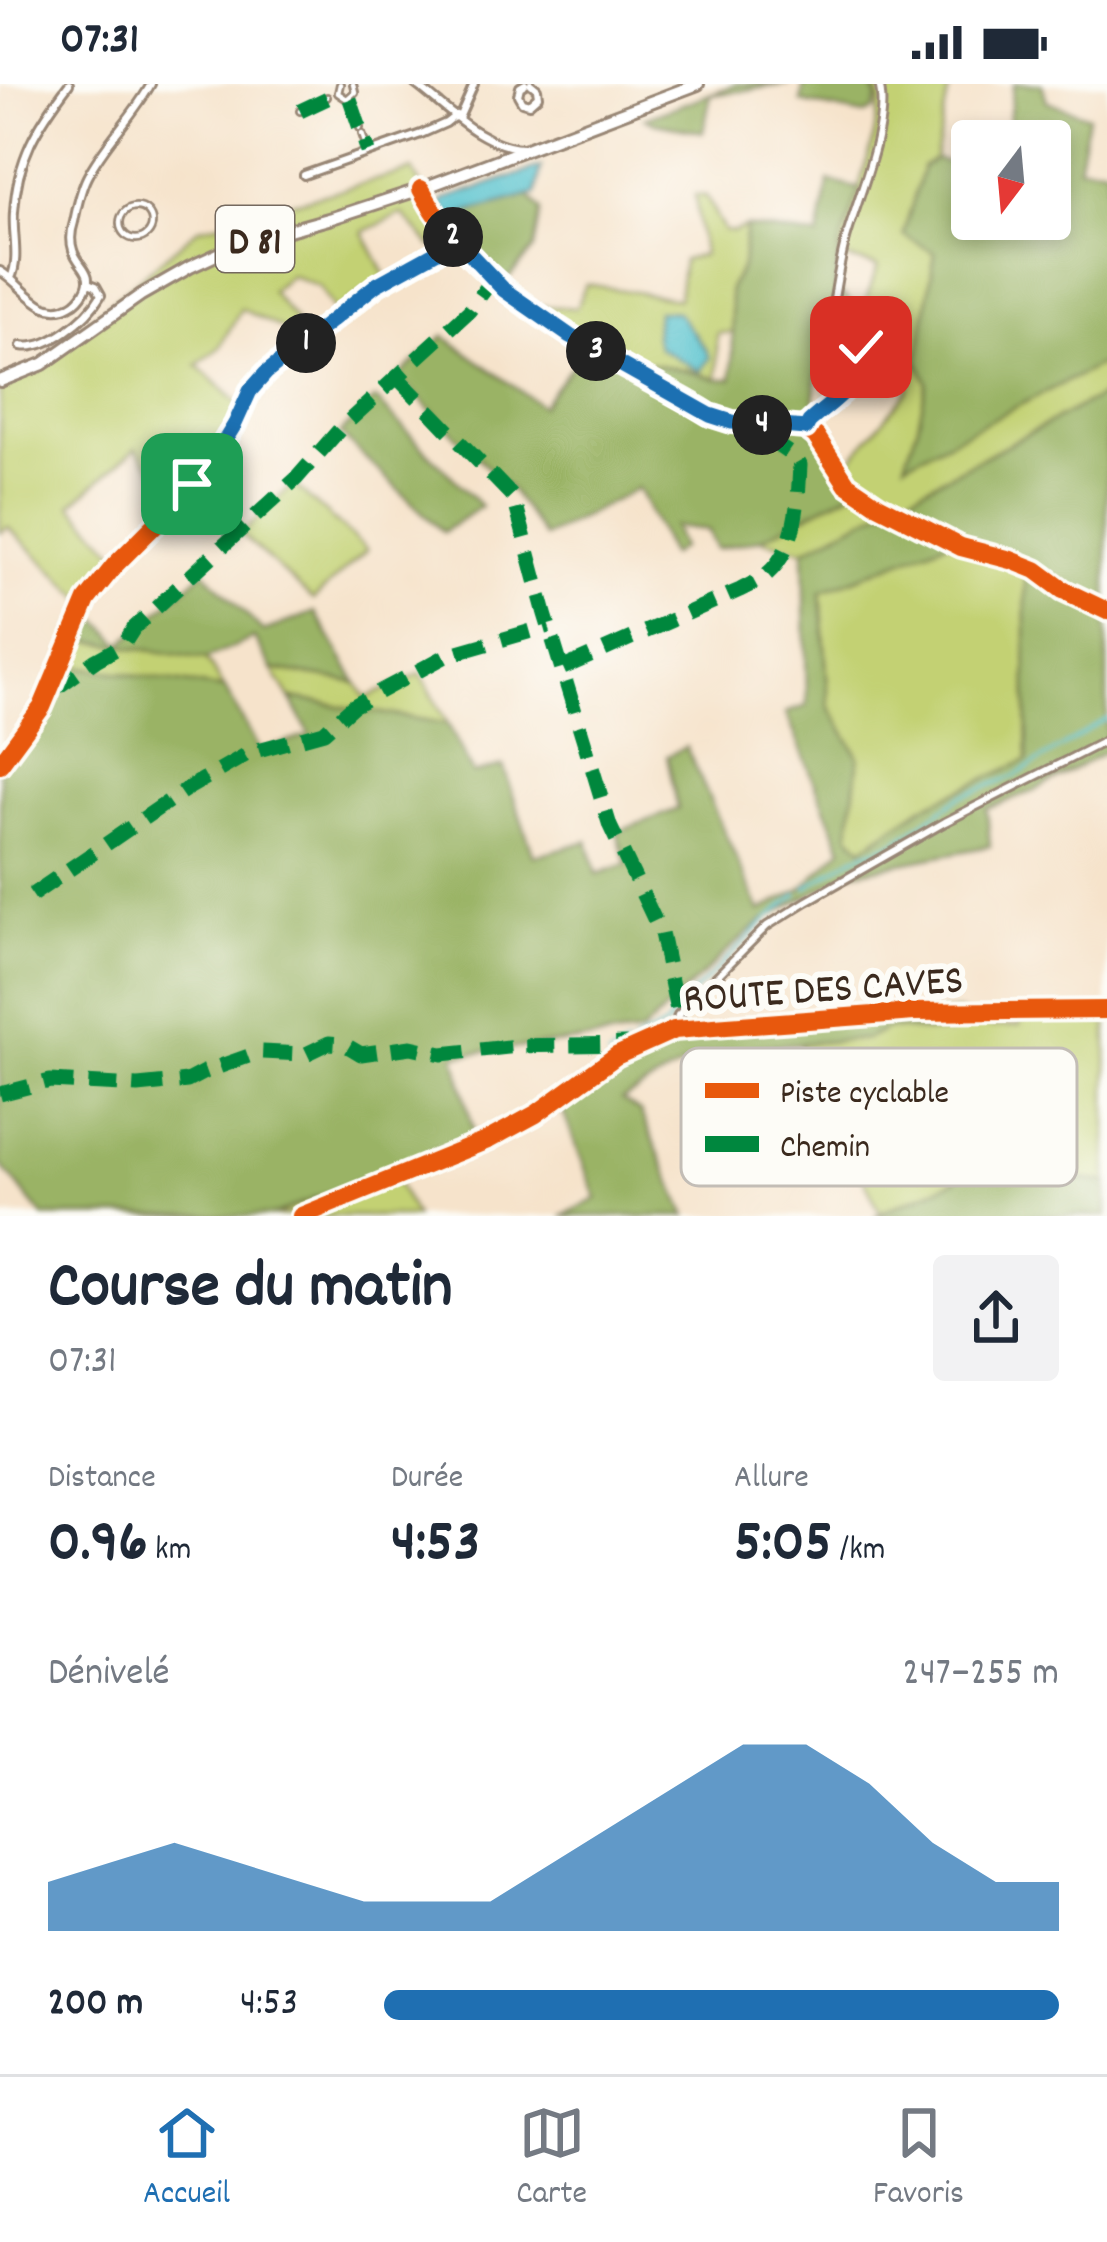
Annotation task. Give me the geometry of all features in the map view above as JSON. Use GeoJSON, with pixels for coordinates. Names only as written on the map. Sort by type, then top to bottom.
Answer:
{"type":"FeatureCollection","features":[{"type":"Feature","properties":{"kind":"main road","name":"D 81"},"geometry":{"type":"LineString","coordinates":[[0,381],[64,352],[141,296],[242,243],[421,189],[489,164],[508,152],[538,146],[698,84]]}},
{"type":"Feature","properties":{"kind":"street"},"geometry":{"type":"LineString","coordinates":[[11,278],[16,266],[15,200],[24,157],[40,122],[69,84]]}},
{"type":"Feature","properties":{"kind":"street"},"geometry":{"type":"LineString","coordinates":[[0,272],[38,303],[56,309],[72,305],[83,293],[88,273],[71,241],[83,186],[151,84]]}},
{"type":"Feature","properties":{"kind":"street"},"geometry":{"type":"LineString","coordinates":[[300,111],[332,95],[340,84]]}},
{"type":"Feature","properties":{"kind":"street"},"geometry":{"type":"LineString","coordinates":[[415,84],[508,152]]}},
{"type":"Feature","properties":{"kind":"street"},"geometry":{"type":"LineString","coordinates":[[304,176],[446,124],[474,84]]}},
{"type":"Feature","properties":{"kind":"street"},"geometry":{"type":"LineString","coordinates":[[806,428],[852,386],[862,364],[861,347],[833,304],[845,240],[874,143],[883,97],[879,84]]}},
{"type":"Feature","properties":{"kind":"street"},"geometry":{"type":"LineString","coordinates":[[357,85],[352,103],[368,152]]}},
{"type":"Feature","properties":{"kind":"street"},"geometry":{"type":"LineString","coordinates":[[332,95],[352,103]]}},
{"type":"Feature","properties":{"kind":"street"},"geometry":{"type":"LineString","coordinates":[[487,137],[495,151],[489,164]]}},
{"type":"Feature","properties":{"kind":"street"},"geometry":{"type":"LineString","coordinates":[[495,151],[508,152]]}},
{"type":"Feature","properties":{"kind":"street"},"geometry":{"type":"LineString","coordinates":[[421,189],[453,236],[492,280],[606,357],[710,415],[732,422],[806,428],[847,484],[878,505],[962,547],[1036,570],[1063,590],[1107,611]]}},
{"type":"Feature","properties":{"kind":"street"},"geometry":{"type":"LineString","coordinates":[[134,206],[146,209],[152,218],[149,233],[140,239],[125,235],[119,221],[124,211],[134,206]]}},
{"type":"Feature","properties":{"kind":"street"},"geometry":{"type":"LineString","coordinates":[[0,764],[42,707],[87,600],[219,450],[250,391],[376,285],[436,252],[453,236]]}},
{"type":"Feature","properties":{"kind":"street"},"geometry":{"type":"LineString","coordinates":[[21,346],[32,348],[55,337],[98,303],[101,292],[88,283]]}},
{"type":"Feature","properties":{"kind":"street"},"geometry":{"type":"LineString","coordinates":[[674,1030],[678,1015],[767,926],[945,822],[1107,740]]}},
{"type":"Feature","properties":{"kind":"street","name":"ROUTE DES CAVES"},"geometry":{"type":"LineString","coordinates":[[301,1216],[488,1140],[536,1114],[616,1056],[674,1030],[914,1012],[1107,1010]]}},
{"type":"Feature","properties":{"kind":"green space"},"geometry":{"type":"Polygon","coordinates":[[[737,84],[789,84],[711,95],[703,132],[645,118],[737,84]]]}},
{"type":"Feature","properties":{"kind":"green space"},"geometry":{"type":"Polygon","coordinates":[[[804,84],[871,84],[877,99],[874,110],[864,115],[801,102],[804,84]]]}},
{"type":"Feature","properties":{"kind":"green space"},"geometry":{"type":"Polygon","coordinates":[[[874,84],[950,84],[935,159],[922,167],[935,253],[918,361],[868,351],[859,332],[878,266],[840,257],[873,142],[880,100],[874,84]]]}},
{"type":"Feature","properties":{"kind":"green space"},"geometry":{"type":"Polygon","coordinates":[[[1014,84],[1042,84],[1047,101],[1088,116],[1078,166],[1107,167],[1107,361],[905,463],[927,382],[918,361],[935,253],[903,235],[923,167],[935,159],[951,163],[951,240],[1071,240],[1071,120],[1009,120],[1014,84]]]}},
{"type":"Feature","properties":{"kind":"green space"},"geometry":{"type":"Polygon","coordinates":[[[412,170],[446,231],[431,246],[402,214],[363,232],[386,276],[335,312],[319,286],[290,275],[271,291],[296,321],[287,331],[241,309],[219,348],[197,365],[242,407],[175,497],[136,448],[71,505],[117,553],[82,598],[8,527],[0,533],[0,386],[29,372],[199,228],[412,170]]]}},
{"type":"Feature","properties":{"kind":"green space"},"geometry":{"type":"Polygon","coordinates":[[[829,181],[860,189],[840,247],[835,287],[858,310],[849,345],[833,342],[819,360],[811,427],[858,488],[760,539],[716,549],[707,530],[674,526],[681,548],[670,555],[638,488],[544,537],[512,492],[398,377],[444,336],[541,406],[590,342],[640,362],[732,379],[729,289],[742,267],[746,227],[818,237],[829,181]]]}},
{"type":"Feature","properties":{"kind":"green space"},"geometry":{"type":"Polygon","coordinates":[[[524,189],[541,211],[534,249],[505,282],[456,222],[473,205],[524,189]]]}},
{"type":"Feature","properties":{"kind":"green space"},"geometry":{"type":"Polygon","coordinates":[[[695,195],[706,196],[724,231],[746,227],[742,267],[729,289],[733,333],[717,333],[717,379],[640,362],[590,343],[586,346],[526,305],[576,308],[586,284],[678,299],[683,260],[703,255],[695,195]]]}},
{"type":"Feature","properties":{"kind":"green space"},"geometry":{"type":"Polygon","coordinates":[[[918,361],[927,382],[906,461],[1107,361],[1107,393],[804,550],[760,539],[858,488],[843,469],[908,390],[918,361]]]}},
{"type":"Feature","properties":{"kind":"green space"},"geometry":{"type":"Polygon","coordinates":[[[1107,393],[1107,751],[1034,791],[987,809],[990,846],[849,873],[764,920],[640,1034],[455,1055],[474,1134],[272,1216],[43,1216],[0,1164],[0,767],[39,718],[62,664],[225,689],[260,751],[310,735],[290,698],[448,724],[473,774],[503,766],[534,856],[588,841],[597,874],[627,864],[617,832],[678,809],[667,756],[686,747],[760,911],[802,889],[842,848],[786,713],[807,706],[804,550],[1107,393]],[[953,539],[821,592],[829,706],[859,757],[849,834],[863,848],[924,806],[1028,760],[1025,568],[953,539]]]}},
{"type":"Feature","properties":{"kind":"green space"},"geometry":{"type":"Polygon","coordinates":[[[375,399],[481,506],[443,532],[340,434],[375,399]]]}},
{"type":"Feature","properties":{"kind":"green space"},"geometry":{"type":"Polygon","coordinates":[[[293,484],[367,550],[313,600],[241,534],[293,484]]]}},
{"type":"Feature","properties":{"kind":"green space"},"geometry":{"type":"Polygon","coordinates":[[[953,538],[1026,568],[1028,760],[924,806],[863,848],[849,834],[859,757],[829,706],[821,592],[953,538]]]}},
{"type":"Feature","properties":{"kind":"green space"},"geometry":{"type":"Polygon","coordinates":[[[204,571],[263,632],[315,612],[357,683],[272,669],[254,638],[206,659],[71,638],[85,607],[122,644],[204,571]]]}},
{"type":"Feature","properties":{"kind":"green space"},"geometry":{"type":"Polygon","coordinates":[[[71,638],[206,659],[225,689],[62,664],[71,638]]]}},
{"type":"Feature","properties":{"kind":"green space"},"geometry":{"type":"Polygon","coordinates":[[[272,669],[357,683],[366,698],[421,674],[448,724],[290,698],[272,669]]]}},
{"type":"Feature","properties":{"kind":"green space"},"geometry":{"type":"Polygon","coordinates":[[[1020,1010],[1049,1015],[1051,1021],[1107,1022],[1107,1182],[1077,1179],[1077,1048],[801,1048],[799,1043],[867,1039],[887,1028],[950,1033],[955,1028],[892,1023],[883,1016],[958,1011],[991,1027],[1020,1025],[1020,1010]]]}},
{"type":"Feature","properties":{"kind":"green space"},"geometry":{"type":"Polygon","coordinates":[[[883,1016],[892,1023],[956,1027],[950,1033],[887,1028],[867,1039],[681,1048],[681,1067],[622,1100],[640,1112],[687,1216],[561,1216],[597,1199],[560,1104],[646,1047],[669,1038],[883,1016]]]}},
{"type":"Feature","properties":{"kind":"green space"},"geometry":{"type":"Polygon","coordinates":[[[390,1168],[415,1216],[276,1216],[276,1215],[390,1168]]]}},
{"type":"Feature","properties":{"kind":"green space"},"geometry":{"type":"Polygon","coordinates":[[[1107,1182],[1107,1216],[874,1216],[942,1186],[1107,1182]]]}},
{"type":"Feature","properties":{"kind":"green space"},"geometry":{"type":"Polygon","coordinates":[[[868,1186],[943,1186],[880,1212],[868,1186]]]}},
{"type":"Feature","properties":{"kind":"water"},"geometry":{"type":"Polygon","coordinates":[[[541,167],[536,194],[451,217],[441,205],[445,199],[541,167]]]}},
{"type":"Feature","properties":{"kind":"water"},"geometry":{"type":"Polygon","coordinates":[[[657,311],[677,312],[707,351],[710,358],[700,371],[658,347],[657,311]]]}},
{"type":"Feature","properties":{"kind":"waterway"},"geometry":{"type":"LineString","coordinates":[[806,888],[852,858],[895,842],[961,796],[1015,776],[1107,719]]}},
{"type":"Feature","properties":{"kind":"waterway"},"geometry":{"type":"LineString","coordinates":[[678,1008],[798,894]]}},
{"type":"Feature","properties":{"kind":"waterway"},"geometry":{"type":"LineString","coordinates":[[633,1043],[666,1026],[673,1014]]}},
{"type":"Feature","properties":{"kind":"waterway"},"geometry":{"type":"LineString","coordinates":[[608,1058],[626,1046]]}},
{"type":"Feature","properties":{"kind":"waterway"},"geometry":{"type":"LineString","coordinates":[[490,1142],[535,1120],[573,1091]]}},
{"type":"Feature","properties":{"kind":"marked path"},"geometry":{"type":"LineString","coordinates":[[300,111],[338,93]]}},
{"type":"Feature","properties":{"kind":"marked path"},"geometry":{"type":"LineString","coordinates":[[350,99],[368,152]]}},
{"type":"Feature","properties":{"kind":"marked path"},"geometry":{"type":"LineString","coordinates":[[52,691],[123,645],[134,628],[296,479],[340,429],[469,311],[492,280]]}},
{"type":"Feature","properties":{"kind":"marked path"},"geometry":{"type":"LineString","coordinates":[[397,377],[514,498],[610,826],[661,933],[678,1015]]}},
{"type":"Feature","properties":{"kind":"marked path"},"geometry":{"type":"LineString","coordinates":[[563,668],[740,590],[776,564],[794,524],[800,465],[753,425]]}},
{"type":"Feature","properties":{"kind":"marked path"},"geometry":{"type":"LineString","coordinates":[[32,895],[185,790],[251,752],[324,732],[353,706],[448,655],[549,626]]}},
{"type":"Feature","properties":{"kind":"marked path"},"geometry":{"type":"LineString","coordinates":[[0,1094],[50,1081],[138,1086],[187,1081],[260,1052],[306,1054],[329,1043],[344,1044],[361,1054],[411,1047],[442,1054],[518,1046],[627,1044]]}},
{"type":"Feature","properties":{"kind":"cycle path"},"geometry":{"type":"LineString","coordinates":[[421,189],[482,269],[591,348],[710,415],[732,422],[806,428],[847,484],[878,505],[961,547],[1036,570],[1063,590],[1107,611]]}},
{"type":"Feature","properties":{"kind":"cycle path"},"geometry":{"type":"LineString","coordinates":[[0,764],[42,707],[87,600],[219,450],[250,391],[377,285],[436,252],[453,236]]}},
{"type":"Feature","properties":{"kind":"cycle path"},"geometry":{"type":"LineString","coordinates":[[301,1216],[488,1140],[536,1114],[616,1056],[674,1030],[914,1012],[1107,1010]]}},
{"type":"Feature","properties":{"kind":"route"},"geometry":{"type":"LineString","coordinates":[[192,484],[219,450],[250,391],[266,373],[376,285],[436,252],[453,236],[504,290],[570,336],[710,415],[732,422],[806,428],[857,379],[861,347]]}}]}
